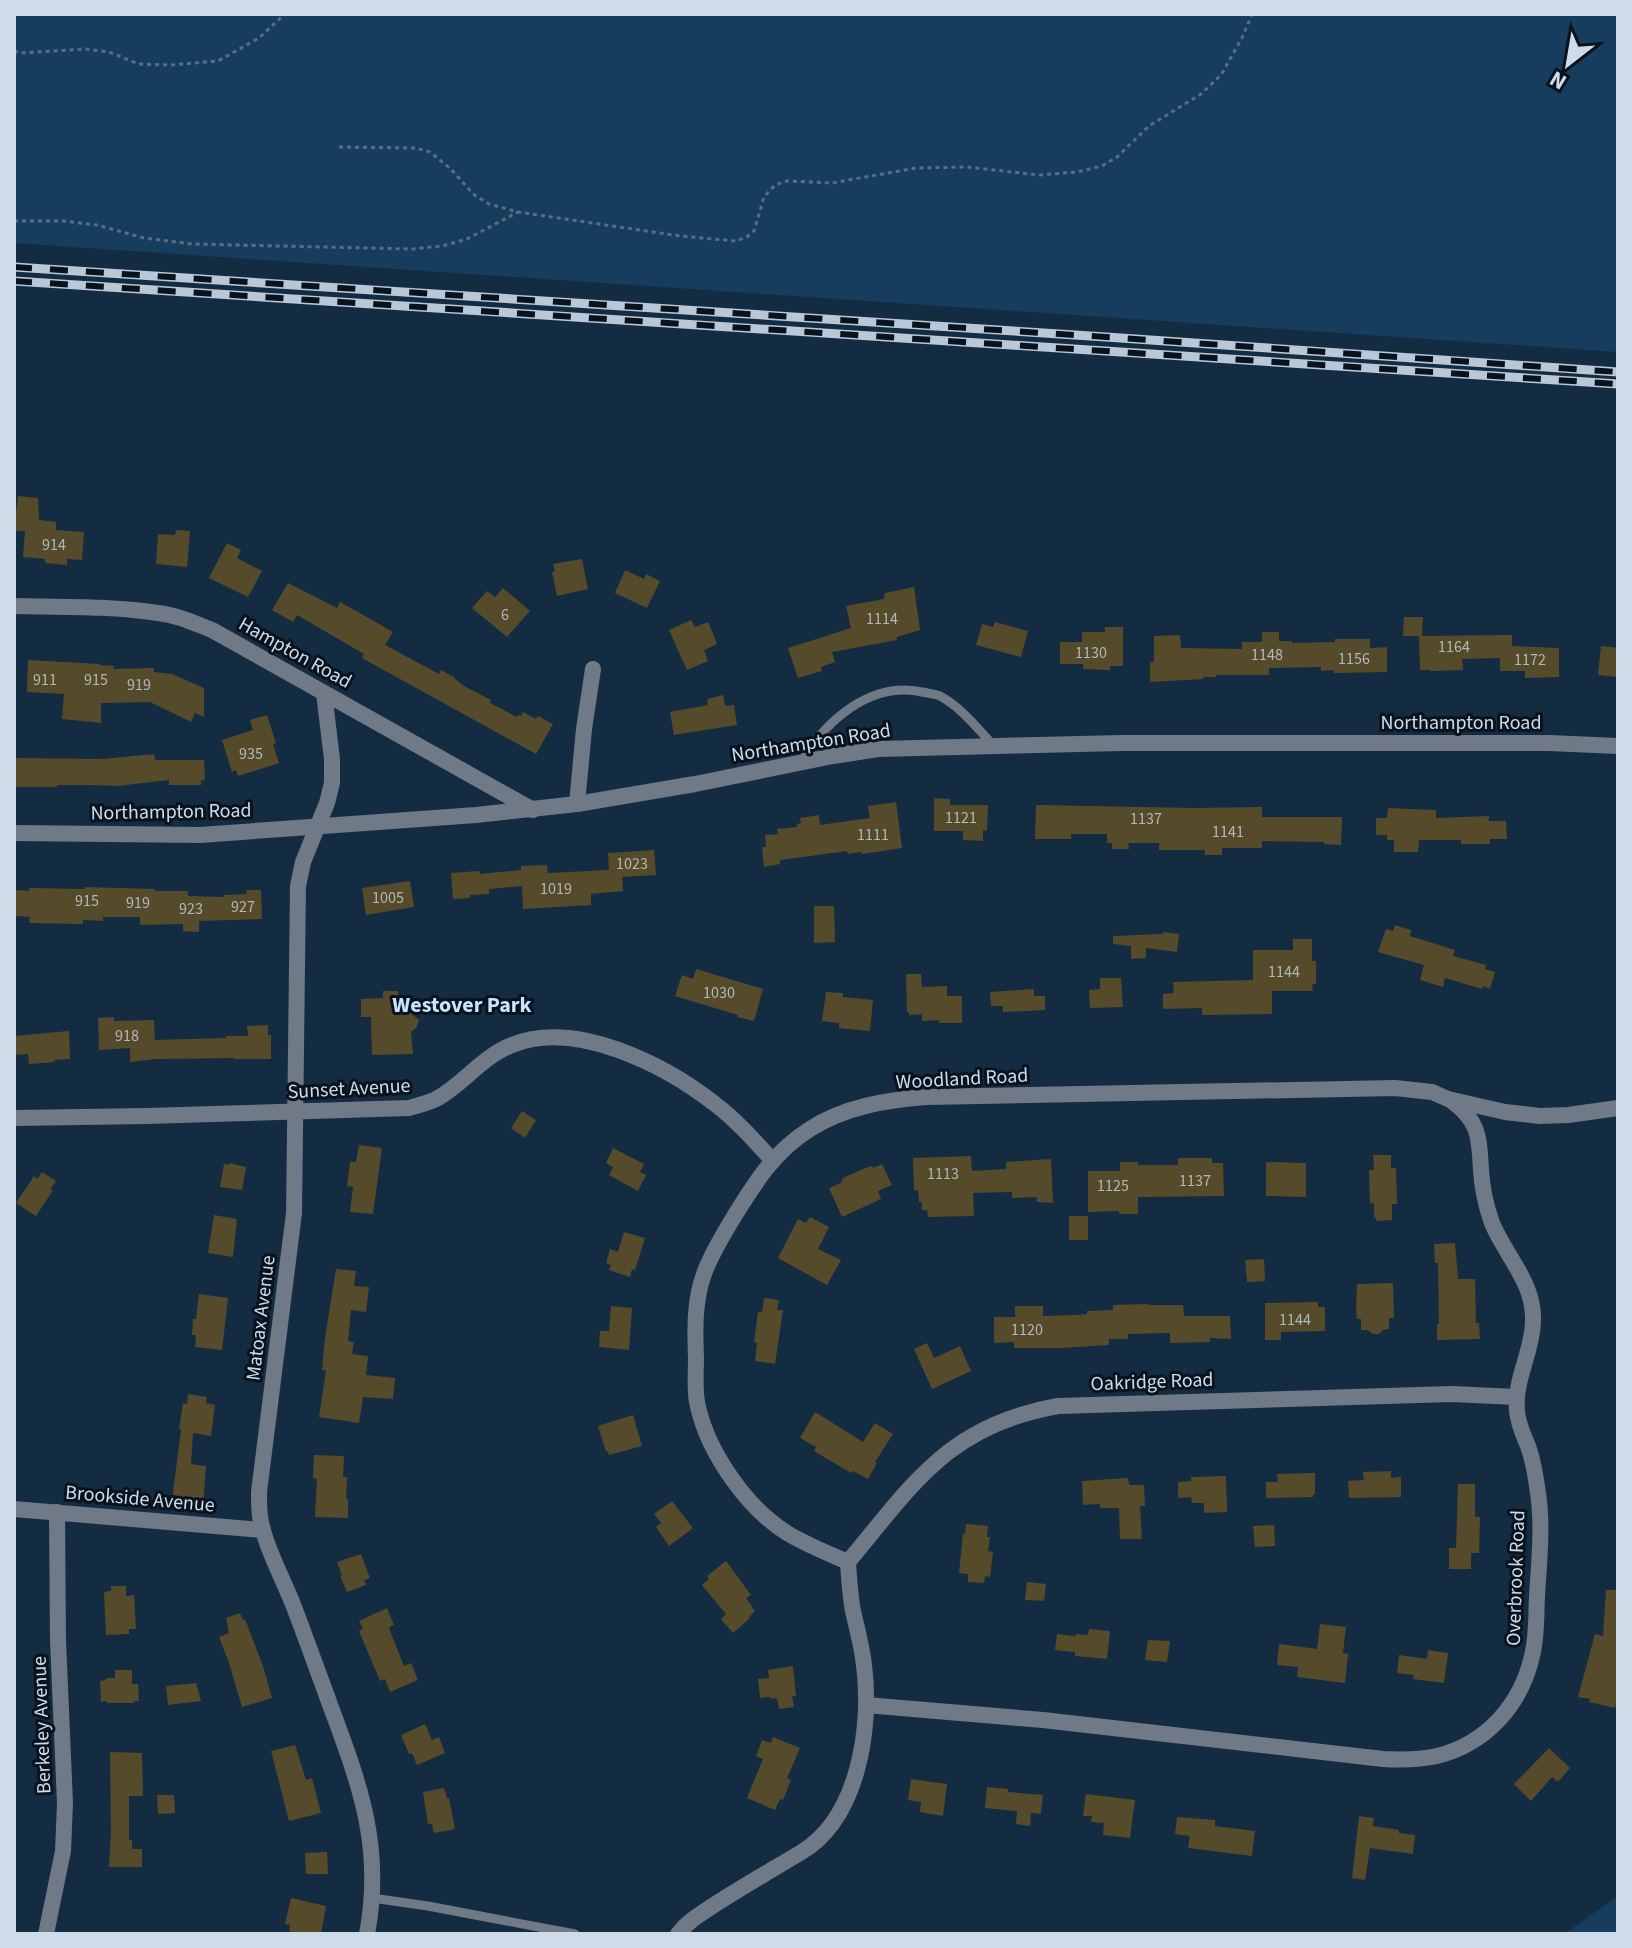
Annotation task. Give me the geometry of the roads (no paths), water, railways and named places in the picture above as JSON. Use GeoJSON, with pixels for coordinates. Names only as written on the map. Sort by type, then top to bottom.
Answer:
{"type":"FeatureCollection","features":[{"type":"Feature","properties":{"kind":"street","name":"Hampton Road"},"geometry":{"type":"LineString","coordinates":[[14,606],[107,608],[183,618],[212,630],[533,810]]}},
{"type":"Feature","properties":{"kind":"street"},"geometry":{"type":"LineString","coordinates":[[577,804],[593,669]]}},
{"type":"Feature","properties":{"kind":"street","name":"Matoax Avenue"},"geometry":{"type":"LineString","coordinates":[[324,693],[332,783],[303,862],[298,886],[294,1213],[259,1492],[263,1530],[299,1618],[366,1810],[374,1879],[367,1934]]}},
{"type":"Feature","properties":{"kind":"street","name":"Northampton Road"},"geometry":{"type":"LineString","coordinates":[[14,833],[200,835],[533,810],[695,784],[878,749],[1121,743],[1487,742],[1618,746]]}},
{"type":"Feature","properties":{"kind":"street","name":"Sunset Avenue"},"geometry":{"type":"LineString","coordinates":[[14,1118],[397,1108],[425,1104],[440,1097],[510,1045],[530,1039],[581,1038],[652,1065],[695,1089],[748,1132],[772,1160]]}},
{"type":"Feature","properties":{"kind":"street","name":"Woodland Road"},"geometry":{"type":"LineString","coordinates":[[848,1562],[796,1539],[761,1511],[739,1488],[721,1461],[708,1438],[697,1405],[695,1327],[704,1274],[759,1176],[789,1144],[812,1128],[869,1105],[905,1099],[1395,1088],[1432,1092],[1448,1099],[1505,1112],[1540,1116],[1618,1108]]}},
{"type":"Feature","properties":{"kind":"street","name":"Overbrook Road"},"geometry":{"type":"LineString","coordinates":[[866,1705],[1043,1720],[1410,1760],[1437,1756],[1462,1747],[1502,1718],[1527,1676],[1533,1653],[1540,1520],[1538,1491],[1529,1448],[1517,1413],[1517,1397],[1530,1347],[1533,1321],[1531,1299],[1522,1275],[1504,1247],[1484,1197],[1481,1149],[1473,1122],[1448,1099]]}},
{"type":"Feature","properties":{"kind":"street","name":"Oakridge Road"},"geometry":{"type":"LineString","coordinates":[[848,1562],[917,1479],[943,1454],[997,1422],[1033,1410],[1058,1406],[1222,1400],[1452,1394],[1517,1397]]}},
{"type":"Feature","properties":{"kind":"street","name":"Brookside Avenue"},"geometry":{"type":"LineString","coordinates":[[14,1509],[263,1530]]}},
{"type":"Feature","properties":{"kind":"street","name":"Berkeley Avenue"},"geometry":{"type":"LineString","coordinates":[[46,1934],[63,1851],[65,1803],[58,1640],[57,1512]]}},
{"type":"Feature","properties":{"kind":"street"},"geometry":{"type":"LineString","coordinates":[[678,1934],[687,1923],[733,1892],[806,1850],[824,1834],[842,1810],[857,1769],[866,1705],[865,1667],[853,1610],[848,1562]]}},
{"type":"Feature","properties":{"kind":"lane"},"geometry":{"type":"LineString","coordinates":[[801,762],[827,727],[849,708],[868,697],[893,691],[914,690],[939,696],[961,711],[994,746]]}},
{"type":"Feature","properties":{"kind":"lane"},"geometry":{"type":"LineString","coordinates":[[372,1898],[575,1934]]}},
{"type":"Feature","properties":{"kind":"railway"},"geometry":{"type":"LineString","coordinates":[[14,267],[1618,372]]}},
{"type":"Feature","properties":{"kind":"railway"},"geometry":{"type":"LineString","coordinates":[[14,281],[1618,384]]}},
{"type":"Feature","properties":{"kind":"district","name":"Westover Park"},"geometry":{"type":"Point","coordinates":[462,1005]}}]}
